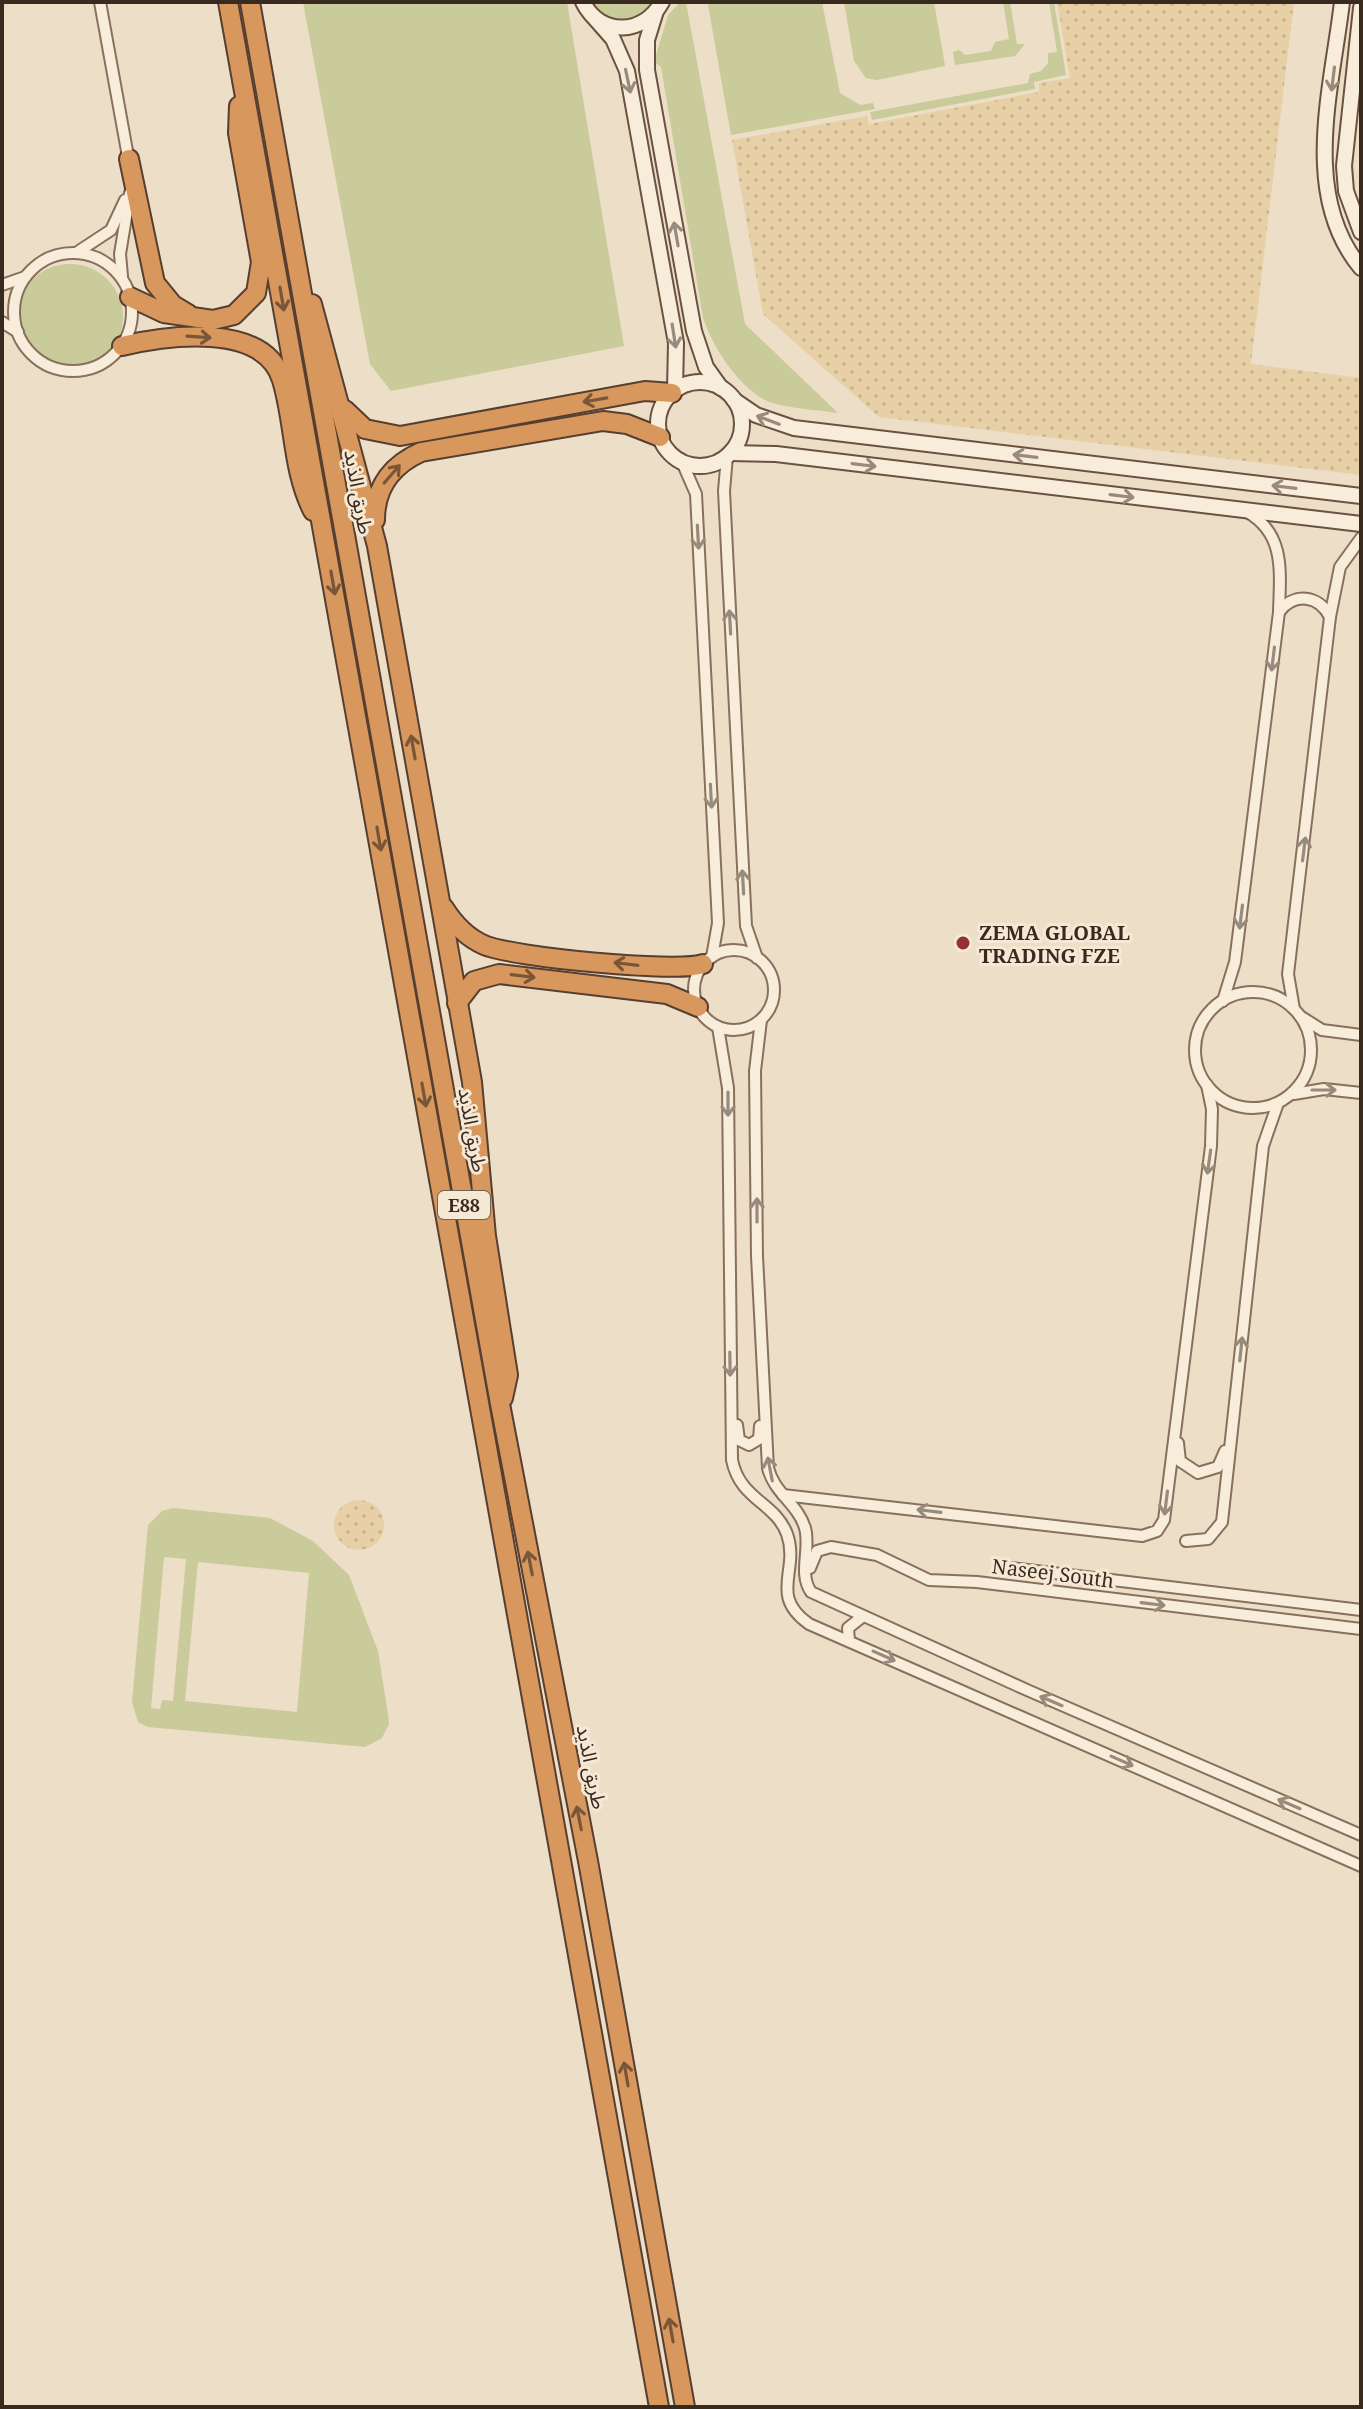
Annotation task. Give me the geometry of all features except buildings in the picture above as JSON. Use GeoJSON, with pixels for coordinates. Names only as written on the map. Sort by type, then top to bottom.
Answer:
{"type":"FeatureCollection","features":[{"type":"Feature","properties":{"kind":"highway","name":"طريق الذيد"},"geometry":{"type":"LineString","coordinates":[[228,2],[659,2407]]}},
{"type":"Feature","properties":{"kind":"highway","name":"طريق الذيد"},"geometry":{"type":"LineString","coordinates":[[250,2],[500,1404],[585,1846],[685,2407]]}},
{"type":"Feature","properties":{"kind":"highway"},"geometry":{"type":"LineString","coordinates":[[130,297],[164,313],[197,320],[234,315],[251,302],[260,283],[261,262],[238,133],[243,83]]}},
{"type":"Feature","properties":{"kind":"highway"},"geometry":{"type":"LineString","coordinates":[[129,159],[155,283],[173,305],[197,320]]}},
{"type":"Feature","properties":{"kind":"highway"},"geometry":{"type":"LineString","coordinates":[[300,286],[317,315],[377,546]]}},
{"type":"Feature","properties":{"kind":"highway"},"geometry":{"type":"LineString","coordinates":[[122,346],[159,338],[198,336],[236,343],[268,359],[282,381],[302,488],[323,527]]}},
{"type":"Feature","properties":{"kind":"highway"},"geometry":{"type":"LineString","coordinates":[[339,400],[347,413],[365,429],[400,436],[653,390],[674,392]]}},
{"type":"Feature","properties":{"kind":"highway"},"geometry":{"type":"LineString","coordinates":[[500,1404],[508,1375],[486,1236],[475,1108],[374,517],[380,489],[397,466],[421,452],[603,421],[627,424],[660,437]]}},
{"type":"Feature","properties":{"kind":"highway"},"geometry":{"type":"LineString","coordinates":[[440,900],[468,935],[499,950],[671,969],[708,960]]}},
{"type":"Feature","properties":{"kind":"highway"},"geometry":{"type":"LineString","coordinates":[[457,1003],[474,981],[499,974],[667,994],[698,1007]]}},
{"type":"Feature","properties":{"kind":"street"},"geometry":{"type":"LineString","coordinates":[[2,322],[18,332],[35,357],[65,371],[91,369],[122,346],[132,322],[120,254],[129,210],[129,159],[100,2]]}},
{"type":"Feature","properties":{"kind":"street"},"geometry":{"type":"LineString","coordinates":[[1342,2],[1324,172],[1329,203],[1339,233],[1361,268]]}},
{"type":"Feature","properties":{"kind":"street"},"geometry":{"type":"LineString","coordinates":[[587,8],[601,22],[624,28],[648,20],[659,7]]}},
{"type":"Feature","properties":{"kind":"street"},"geometry":{"type":"LineString","coordinates":[[659,7],[647,40],[647,70],[694,331],[706,367],[734,400],[756,415],[794,428],[1361,496]]}},
{"type":"Feature","properties":{"kind":"street"},"geometry":{"type":"LineString","coordinates":[[587,8],[613,39],[627,71],[676,343],[674,392],[659,417],[660,437],[669,452],[682,462],[696,494],[718,923],[708,960],[694,989],[698,1007],[718,1027],[728,1088],[734,1467],[742,1487],[784,1528],[791,1608],[809,1624],[1361,1866]]}},
{"type":"Feature","properties":{"kind":"street"},"geometry":{"type":"LineString","coordinates":[[1361,8],[1344,166],[1346,191],[1361,232]]}},
{"type":"Feature","properties":{"kind":"street"},"geometry":{"type":"LineString","coordinates":[[2,285],[25,277],[50,257],[75,253],[101,240],[111,230],[124,204],[129,179]]}},
{"type":"Feature","properties":{"kind":"street"},"geometry":{"type":"LineString","coordinates":[[75,253],[102,260],[122,278]]}},
{"type":"Feature","properties":{"kind":"street"},"geometry":{"type":"LineString","coordinates":[[18,332],[14,309],[25,277]]}},
{"type":"Feature","properties":{"kind":"street"},"geometry":{"type":"LineString","coordinates":[[674,392],[702,382],[721,388]]}},
{"type":"Feature","properties":{"kind":"street"},"geometry":{"type":"LineString","coordinates":[[734,400],[740,415],[741,431],[729,454],[724,491],[746,926],[757,958]]}},
{"type":"Feature","properties":{"kind":"street"},"geometry":{"type":"LineString","coordinates":[[682,462],[706,465],[729,454],[776,454],[1361,524]]}},
{"type":"Feature","properties":{"kind":"street"},"geometry":{"type":"LineString","coordinates":[[1223,1001],[1235,962],[1279,612],[1280,564],[1276,542],[1264,524],[1246,511]]}},
{"type":"Feature","properties":{"kind":"street"},"geometry":{"type":"LineString","coordinates":[[1186,1541],[1208,1539],[1220,1526],[1263,1146],[1283,1100],[1305,1077],[1311,1052],[1310,1039],[1296,1012],[1288,974],[1330,617],[1340,567],[1361,538]]}},
{"type":"Feature","properties":{"kind":"street"},"geometry":{"type":"LineString","coordinates":[[1279,612],[1289,602],[1310,599],[1322,605],[1330,617]]}},
{"type":"Feature","properties":{"kind":"street"},"geometry":{"type":"LineString","coordinates":[[708,960],[739,950],[757,958],[768,969],[774,985],[772,1002],[761,1020],[755,1071],[757,1256],[764,1398],[768,1468],[780,1494],[796,1510],[806,1531],[808,1587],[814,1595],[862,1617],[1361,1835]]}},
{"type":"Feature","properties":{"kind":"street"},"geometry":{"type":"LineString","coordinates":[[780,1494],[1146,1536],[1157,1531],[1164,1520],[1213,1134],[1207,1085],[1198,1068],[1196,1043],[1204,1020],[1223,1001],[1243,993],[1265,993],[1322,1030],[1361,1035]]}},
{"type":"Feature","properties":{"kind":"street"},"geometry":{"type":"LineString","coordinates":[[718,1027],[741,1030],[761,1020]]}},
{"type":"Feature","properties":{"kind":"street"},"geometry":{"type":"LineString","coordinates":[[1207,1085],[1234,1105],[1256,1108],[1315,1089],[1361,1093]]}},
{"type":"Feature","properties":{"kind":"street"},"geometry":{"type":"LineString","coordinates":[[731,1396],[738,1437],[749,1445],[760,1436],[759,1413],[764,1398]]}},
{"type":"Feature","properties":{"kind":"street"},"geometry":{"type":"LineString","coordinates":[[1177,1416],[1178,1456],[1184,1465],[1198,1473],[1209,1472],[1222,1462],[1233,1426]]}},
{"type":"Feature","properties":{"kind":"street","name":"Naseej South"},"geometry":{"type":"LineString","coordinates":[[838,1606],[816,1589],[811,1577],[813,1557],[824,1548],[884,1556],[916,1576],[937,1582],[969,1581],[1361,1629]]}},
{"type":"Feature","properties":{"kind":"street"},"geometry":{"type":"LineString","coordinates":[[1012,1568],[1361,1610]]}},
{"type":"Feature","properties":{"kind":"street"},"geometry":{"type":"LineString","coordinates":[[849,1641],[848,1628],[862,1617]]}},
{"type":"Feature","properties":{"kind":"green space"},"geometry":{"type":"Polygon","coordinates":[[[303,2],[567,2],[624,346],[391,391],[370,364],[303,2]]]}},
{"type":"Feature","properties":{"kind":"green space"},"geometry":{"type":"Polygon","coordinates":[[[590,2],[652,2],[637,14],[621,19],[604,15],[590,2]]]}},
{"type":"Feature","properties":{"kind":"green space"},"geometry":{"type":"Polygon","coordinates":[[[680,2],[686,2],[745,324],[838,413],[779,405],[753,392],[727,363],[703,318],[661,67],[654,62],[668,15],[680,2]]]}},
{"type":"Feature","properties":{"kind":"green space"},"geometry":{"type":"Polygon","coordinates":[[[712,2],[822,2],[840,93],[860,105],[873,103],[875,109],[731,135],[708,5],[712,2]]]}},
{"type":"Feature","properties":{"kind":"green space"},"geometry":{"type":"Polygon","coordinates":[[[844,2],[934,2],[945,66],[877,80],[866,78],[854,61],[844,2]]]}},
{"type":"Feature","properties":{"kind":"green space"},"geometry":{"type":"Polygon","coordinates":[[[1003,2],[1010,2],[1017,44],[1025,44],[1015,56],[955,65],[953,52],[959,50],[965,55],[991,51],[995,42],[1009,39],[1003,2]]]}},
{"type":"Feature","properties":{"kind":"green space"},"geometry":{"type":"Polygon","coordinates":[[[1049,2],[1054,2],[1066,75],[1034,82],[1035,89],[872,120],[870,112],[1028,83],[1030,74],[1041,71],[1048,63],[1048,53],[1057,52],[1049,2]]]}},
{"type":"Feature","properties":{"kind":"green space"},"geometry":{"type":"Polygon","coordinates":[[[70,264],[90,268],[107,280],[119,297],[123,317],[119,337],[107,354],[90,366],[70,370],[50,366],[33,354],[21,337],[17,317],[21,297],[33,280],[50,268],[70,264]]]}},
{"type":"Feature","properties":{"kind":"green space"},"geometry":{"type":"Polygon","coordinates":[[[173,1508],[270,1518],[313,1541],[349,1575],[378,1651],[389,1724],[382,1738],[365,1747],[148,1727],[138,1722],[132,1702],[148,1525],[162,1511],[173,1508]],[[164,1557],[151,1708],[160,1709],[162,1700],[173,1701],[186,1559],[164,1557]],[[198,1562],[185,1701],[297,1712],[309,1573],[198,1562]]]}},
{"type":"Feature","properties":{"kind":"sand"},"geometry":{"type":"Polygon","coordinates":[[[1057,2],[1294,2],[1251,364],[1361,378],[1361,475],[879,417],[763,314],[732,140],[867,116],[869,124],[1039,92],[1039,83],[1070,78],[1057,2]]]}},
{"type":"Feature","properties":{"kind":"sand"},"geometry":{"type":"Polygon","coordinates":[[[359,1500],[377,1507],[384,1525],[377,1543],[359,1550],[341,1543],[334,1525],[341,1507],[359,1500]]]}},
{"type":"Feature","properties":{"kind":"place","name":"ZEMA GLOBAL TRADING FZE"},"geometry":{"type":"Point","coordinates":[963,943]}}]}
